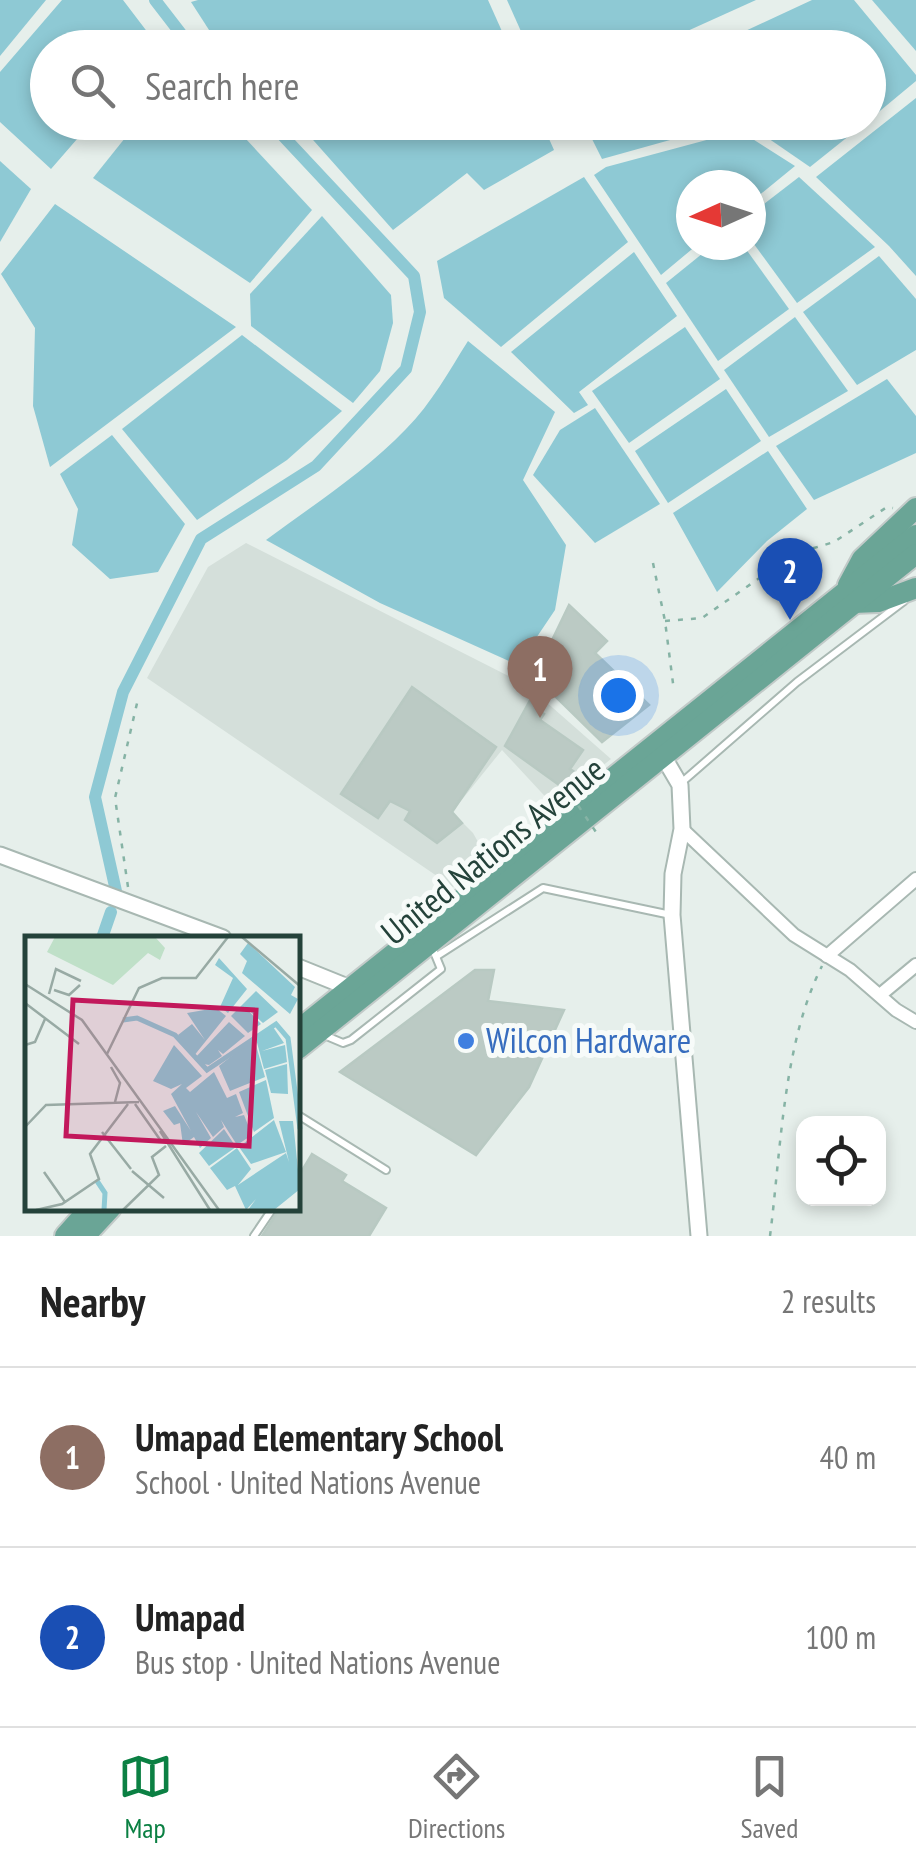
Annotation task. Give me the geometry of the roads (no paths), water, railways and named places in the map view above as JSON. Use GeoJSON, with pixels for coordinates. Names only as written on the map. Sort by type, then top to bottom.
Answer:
{"type":"FeatureCollection","features":[{"type":"Feature","properties":{"kind":"main road"},"geometry":{"type":"LineString","coordinates":[[912,511],[854,568],[849,597],[878,602],[916,589]]}},
{"type":"Feature","properties":{"kind":"main road","name":"United Nations Avenue"},"geometry":{"type":"LineString","coordinates":[[308,1031],[432,950],[849,597],[916,535]]}},
{"type":"Feature","properties":{"kind":"main road","name":"United Nations Avenue"},"geometry":{"type":"LineString","coordinates":[[308,1031],[350,988],[849,597],[916,554]]}},
{"type":"Feature","properties":{"kind":"main road"},"geometry":{"type":"LineString","coordinates":[[65,1236],[87,1211]]}},
{"type":"Feature","properties":{"kind":"main road"},"geometry":{"type":"LineString","coordinates":[[85,1236],[108,1211]]}},
{"type":"Feature","properties":{"kind":"street"},"geometry":{"type":"LineString","coordinates":[[663,756],[680,784],[682,829],[673,874],[672,915],[699,1236]]}},
{"type":"Feature","properties":{"kind":"street"},"geometry":{"type":"LineString","coordinates":[[682,829],[794,935],[916,1022]]}},
{"type":"Feature","properties":{"kind":"street"},"geometry":{"type":"LineString","coordinates":[[0,855],[218,936]]}},
{"type":"Feature","properties":{"kind":"street"},"geometry":{"type":"LineString","coordinates":[[827,956],[916,879]]}},
{"type":"Feature","properties":{"kind":"street"},"geometry":{"type":"LineString","coordinates":[[880,995],[916,964]]}},
{"type":"Feature","properties":{"kind":"street"},"geometry":{"type":"LineString","coordinates":[[300,968],[350,988]]}},
{"type":"Feature","properties":{"kind":"lane"},"geometry":{"type":"LineString","coordinates":[[680,784],[797,682],[916,589]]}},
{"type":"Feature","properties":{"kind":"lane"},"geometry":{"type":"LineString","coordinates":[[432,950],[543,888],[672,915]]}},
{"type":"Feature","properties":{"kind":"lane"},"geometry":{"type":"LineString","coordinates":[[300,1116],[386,1170]]}},
{"type":"Feature","properties":{"kind":"lane"},"geometry":{"type":"LineString","coordinates":[[254,1236],[271,1211]]}},
{"type":"Feature","properties":{"kind":"water"},"geometry":{"type":"Polygon","coordinates":[[[0,0],[46,0],[0,56],[0,0]]]}},
{"type":"Feature","properties":{"kind":"water"},"geometry":{"type":"Polygon","coordinates":[[[62,0],[123,0],[146,30],[36,30],[62,0]]]}},
{"type":"Feature","properties":{"kind":"water"},"geometry":{"type":"Polygon","coordinates":[[[488,0],[501,30],[209,30],[191,2],[488,0]]]}},
{"type":"Feature","properties":{"kind":"water"},"geometry":{"type":"Polygon","coordinates":[[[507,0],[756,0],[690,30],[520,30],[507,0]]]}},
{"type":"Feature","properties":{"kind":"water"},"geometry":{"type":"Polygon","coordinates":[[[812,0],[854,0],[879,30],[748,30],[812,0]]]}},
{"type":"Feature","properties":{"kind":"water"},"geometry":{"type":"Polygon","coordinates":[[[872,0],[916,0],[916,51],[872,0]]]}},
{"type":"Feature","properties":{"kind":"water"},"geometry":{"type":"Polygon","coordinates":[[[30,37],[30,140],[76,140],[51,169],[0,122],[0,72],[30,37]]]}},
{"type":"Feature","properties":{"kind":"water"},"geometry":{"type":"Polygon","coordinates":[[[886,39],[916,75],[916,81],[886,106],[886,39]]]}},
{"type":"Feature","properties":{"kind":"water"},"geometry":{"type":"Polygon","coordinates":[[[916,98],[916,276],[816,177],[863,140],[886,140],[886,122],[916,98]]]}},
{"type":"Feature","properties":{"kind":"water"},"geometry":{"type":"Polygon","coordinates":[[[123,140],[247,140],[312,210],[250,283],[93,178],[123,140]]]}},
{"type":"Feature","properties":{"kind":"water"},"geometry":{"type":"Polygon","coordinates":[[[313,140],[550,140],[554,150],[484,190],[467,173],[393,230],[313,140]]]}},
{"type":"Feature","properties":{"kind":"water"},"geometry":{"type":"Polygon","coordinates":[[[592,140],[670,140],[602,159],[592,140]]]}},
{"type":"Feature","properties":{"kind":"water"},"geometry":{"type":"Polygon","coordinates":[[[706,140],[754,140],[795,166],[766,190],[766,170],[676,170],[679,260],[661,275],[594,175],[606,167],[706,140]]]}},
{"type":"Feature","properties":{"kind":"water"},"geometry":{"type":"Polygon","coordinates":[[[771,140],[844,140],[810,167],[771,140]]]}},
{"type":"Feature","properties":{"kind":"water"},"geometry":{"type":"Polygon","coordinates":[[[0,161],[31,189],[0,242],[0,161]]]}},
{"type":"Feature","properties":{"kind":"water"},"geometry":{"type":"Polygon","coordinates":[[[584,177],[628,242],[501,347],[444,298],[437,261],[584,177]]]}},
{"type":"Feature","properties":{"kind":"water"},"geometry":{"type":"Polygon","coordinates":[[[799,177],[875,247],[797,303],[766,260],[766,202],[799,177]]]}},
{"type":"Feature","properties":{"kind":"water"},"geometry":{"type":"Polygon","coordinates":[[[55,204],[236,327],[50,467],[33,406],[35,328],[1,274],[55,204]]]}},
{"type":"Feature","properties":{"kind":"water"},"geometry":{"type":"Polygon","coordinates":[[[322,216],[391,295],[393,323],[380,371],[353,403],[251,326],[250,294],[322,216]]]}},
{"type":"Feature","properties":{"kind":"water"},"geometry":{"type":"Polygon","coordinates":[[[634,252],[677,316],[579,392],[588,405],[574,413],[511,352],[634,252]]]}},
{"type":"Feature","properties":{"kind":"water"},"geometry":{"type":"Polygon","coordinates":[[[879,256],[916,299],[916,350],[857,385],[803,312],[879,256]]]}},
{"type":"Feature","properties":{"kind":"water"},"geometry":{"type":"Polygon","coordinates":[[[694,260],[754,260],[789,309],[718,361],[666,283],[694,260]]]}},
{"type":"Feature","properties":{"kind":"water"},"geometry":{"type":"Polygon","coordinates":[[[795,317],[848,391],[769,437],[724,370],[795,317]]]}},
{"type":"Feature","properties":{"kind":"water"},"geometry":{"type":"Polygon","coordinates":[[[685,327],[720,379],[629,443],[592,391],[685,327]]]}},
{"type":"Feature","properties":{"kind":"water"},"geometry":{"type":"Polygon","coordinates":[[[242,335],[342,411],[287,460],[197,520],[122,429],[242,335]]]}},
{"type":"Feature","properties":{"kind":"water"},"geometry":{"type":"Polygon","coordinates":[[[468,341],[555,412],[523,480],[566,545],[555,610],[518,665],[380,603],[266,540],[390,445],[424,409],[468,341]]]}},
{"type":"Feature","properties":{"kind":"water"},"geometry":{"type":"Polygon","coordinates":[[[887,379],[916,416],[916,453],[814,500],[776,446],[887,379]]]}},
{"type":"Feature","properties":{"kind":"water"},"geometry":{"type":"Polygon","coordinates":[[[726,389],[761,441],[668,503],[635,451],[726,389]]]}},
{"type":"Feature","properties":{"kind":"water"},"geometry":{"type":"Polygon","coordinates":[[[595,408],[660,504],[595,543],[533,475],[560,430],[595,408]]]}},
{"type":"Feature","properties":{"kind":"water"},"geometry":{"type":"Polygon","coordinates":[[[112,435],[185,524],[158,572],[110,579],[72,545],[78,509],[60,474],[112,435]]]}},
{"type":"Feature","properties":{"kind":"water"},"geometry":{"type":"Polygon","coordinates":[[[768,451],[807,509],[767,541],[717,592],[673,513],[768,451]]]}},
{"type":"Feature","properties":{"kind":"waterway"},"geometry":{"type":"LineString","coordinates":[[155,0],[178,30]]}},
{"type":"Feature","properties":{"kind":"waterway"},"geometry":{"type":"LineString","coordinates":[[116,891],[95,797],[123,692],[201,539],[316,466],[406,369],[420,312],[414,276],[287,140]]}},
{"type":"Feature","properties":{"kind":"waterway"},"geometry":{"type":"LineString","coordinates":[[103,936],[111,912]]}},
{"type":"Feature","properties":{"kind":"place","name":"Umapad"},"geometry":{"type":"Point","coordinates":[790,620]}},
{"type":"Feature","properties":{"kind":"place","name":"Umapad Elementary School"},"geometry":{"type":"Point","coordinates":[540,718]}},
{"type":"Feature","properties":{"kind":"place","name":"Wilcon Hardware"},"geometry":{"type":"Point","coordinates":[466,1041]}}]}
